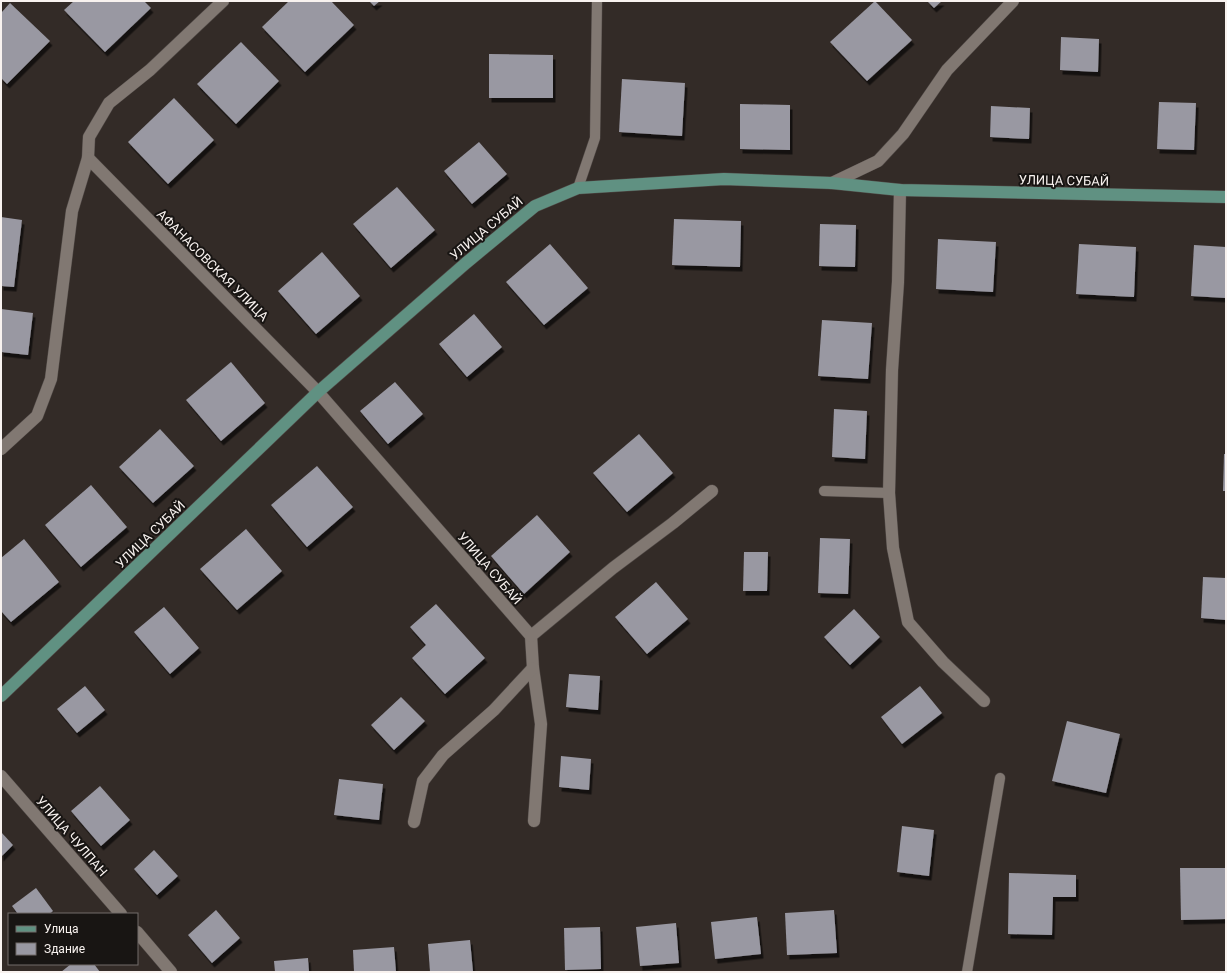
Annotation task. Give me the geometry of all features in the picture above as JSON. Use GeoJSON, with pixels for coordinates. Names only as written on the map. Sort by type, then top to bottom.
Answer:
{"type":"FeatureCollection","features":[{"type":"Feature","properties":{"kind":"street"},"geometry":{"type":"LineString","coordinates":[[1,449],[37,416],[51,379],[72,211],[88,158],[89,137],[109,103],[150,70],[222,1]]}},
{"type":"Feature","properties":{"kind":"street","name":"УЛИЦА СУБАЙ"},"geometry":{"type":"LineString","coordinates":[[832,184],[878,161],[903,134],[947,70],[1013,1]]}},
{"type":"Feature","properties":{"kind":"street","name":"АФАНАСОВСКАЯ УЛИЦА"},"geometry":{"type":"LineString","coordinates":[[88,158],[318,392]]}},
{"type":"Feature","properties":{"kind":"street","name":"УЛИЦА СУБАЙ"},"geometry":{"type":"LineString","coordinates":[[1,696],[318,392],[466,263],[535,206],[578,188],[724,178],[832,184],[900,190],[1226,197]]}},
{"type":"Feature","properties":{"kind":"street"},"geometry":{"type":"LineString","coordinates":[[900,190],[898,282],[892,370],[889,493],[893,548],[908,622],[943,662],[984,701]]}},
{"type":"Feature","properties":{"kind":"street","name":"УЛИЦА СУБАЙ"},"geometry":{"type":"LineString","coordinates":[[318,392],[531,636]]}},
{"type":"Feature","properties":{"kind":"street"},"geometry":{"type":"LineString","coordinates":[[534,822],[541,724],[533,668],[531,636],[613,568],[673,523],[712,491]]}},
{"type":"Feature","properties":{"kind":"street"},"geometry":{"type":"LineString","coordinates":[[414,822],[423,781],[443,755],[494,710],[533,668]]}},
{"type":"Feature","properties":{"kind":"street","name":"УЛИЦА ЧУЛПАН"},"geometry":{"type":"LineString","coordinates":[[1,776],[120,913]]}},
{"type":"Feature","properties":{"kind":"street"},"geometry":{"type":"LineString","coordinates":[[138,933],[171,972]]}},
{"type":"Feature","properties":{"kind":"lane"},"geometry":{"type":"LineString","coordinates":[[578,188],[595,138],[597,1]]}},
{"type":"Feature","properties":{"kind":"lane"},"geometry":{"type":"LineString","coordinates":[[824,491],[889,493]]}},
{"type":"Feature","properties":{"kind":"lane"},"geometry":{"type":"LineString","coordinates":[[967,972],[1000,778]]}},
{"type":"Feature","properties":{"kind":"building"},"geometry":{"type":"Polygon","coordinates":[[[74,1],[144,1],[151,8],[105,52],[64,10],[74,1]]]}},
{"type":"Feature","properties":{"kind":"building"},"geometry":{"type":"Polygon","coordinates":[[[289,1],[331,1],[354,25],[305,72],[262,27],[289,1]]]}},
{"type":"Feature","properties":{"kind":"building"},"geometry":{"type":"Polygon","coordinates":[[[369,1],[380,1],[374,6],[369,1]]]}},
{"type":"Feature","properties":{"kind":"building"},"geometry":{"type":"Polygon","coordinates":[[[875,1],[912,40],[867,81],[830,42],[875,1]]]}},
{"type":"Feature","properties":{"kind":"building"},"geometry":{"type":"Polygon","coordinates":[[[927,1],[942,1],[934,8],[927,1]]]}},
{"type":"Feature","properties":{"kind":"building"},"geometry":{"type":"Polygon","coordinates":[[[10,3],[50,41],[7,84],[1,78],[1,13],[10,3]]]}},
{"type":"Feature","properties":{"kind":"building"},"geometry":{"type":"Polygon","coordinates":[[[1061,37],[1099,39],[1098,72],[1060,70],[1061,37]]]}},
{"type":"Feature","properties":{"kind":"building"},"geometry":{"type":"Polygon","coordinates":[[[241,42],[279,81],[236,124],[197,84],[241,42]]]}},
{"type":"Feature","properties":{"kind":"building"},"geometry":{"type":"Polygon","coordinates":[[[489,54],[553,55],[553,98],[489,98],[489,54]]]}},
{"type":"Feature","properties":{"kind":"building"},"geometry":{"type":"Polygon","coordinates":[[[622,79],[685,83],[682,136],[619,132],[622,79]]]}},
{"type":"Feature","properties":{"kind":"building"},"geometry":{"type":"Polygon","coordinates":[[[174,98],[214,140],[168,184],[128,142],[174,98]]]}},
{"type":"Feature","properties":{"kind":"building"},"geometry":{"type":"Polygon","coordinates":[[[1159,102],[1196,103],[1194,150],[1157,149],[1159,102]]]}},
{"type":"Feature","properties":{"kind":"building"},"geometry":{"type":"Polygon","coordinates":[[[740,104],[790,105],[790,150],[740,149],[740,104]]]}},
{"type":"Feature","properties":{"kind":"building"},"geometry":{"type":"Polygon","coordinates":[[[991,106],[1030,108],[1029,139],[990,137],[991,106]]]}},
{"type":"Feature","properties":{"kind":"building"},"geometry":{"type":"Polygon","coordinates":[[[479,142],[507,174],[472,204],[444,171],[479,142]]]}},
{"type":"Feature","properties":{"kind":"building"},"geometry":{"type":"Polygon","coordinates":[[[397,187],[435,230],[391,268],[353,224],[397,187]]]}},
{"type":"Feature","properties":{"kind":"building"},"geometry":{"type":"Polygon","coordinates":[[[1,217],[22,220],[14,287],[1,286],[1,217]]]}},
{"type":"Feature","properties":{"kind":"building"},"geometry":{"type":"Polygon","coordinates":[[[674,219],[741,221],[740,267],[672,265],[674,219]]]}},
{"type":"Feature","properties":{"kind":"building"},"geometry":{"type":"Polygon","coordinates":[[[820,224],[856,225],[855,267],[819,266],[820,224]]]}},
{"type":"Feature","properties":{"kind":"building"},"geometry":{"type":"Polygon","coordinates":[[[938,239],[996,242],[993,292],[936,289],[938,239]]]}},
{"type":"Feature","properties":{"kind":"building"},"geometry":{"type":"Polygon","coordinates":[[[550,244],[588,288],[544,325],[506,282],[550,244]]]}},
{"type":"Feature","properties":{"kind":"building"},"geometry":{"type":"Polygon","coordinates":[[[1079,244],[1136,247],[1134,297],[1076,294],[1079,244]]]}},
{"type":"Feature","properties":{"kind":"building"},"geometry":{"type":"Polygon","coordinates":[[[1194,245],[1226,247],[1226,298],[1191,296],[1194,245]]]}},
{"type":"Feature","properties":{"kind":"building"},"geometry":{"type":"Polygon","coordinates":[[[322,252],[360,296],[316,334],[278,291],[322,252]]]}},
{"type":"Feature","properties":{"kind":"building"},"geometry":{"type":"Polygon","coordinates":[[[1,309],[33,313],[28,355],[1,352],[1,309]]]}},
{"type":"Feature","properties":{"kind":"building"},"geometry":{"type":"Polygon","coordinates":[[[474,314],[502,347],[467,377],[439,344],[474,314]]]}},
{"type":"Feature","properties":{"kind":"building"},"geometry":{"type":"Polygon","coordinates":[[[822,320],[872,323],[868,379],[818,376],[822,320]]]}},
{"type":"Feature","properties":{"kind":"building"},"geometry":{"type":"Polygon","coordinates":[[[231,362],[265,403],[221,441],[186,400],[231,362]]]}},
{"type":"Feature","properties":{"kind":"building"},"geometry":{"type":"Polygon","coordinates":[[[395,382],[423,414],[388,444],[360,411],[395,382]]]}},
{"type":"Feature","properties":{"kind":"building"},"geometry":{"type":"Polygon","coordinates":[[[834,409],[867,411],[865,459],[832,457],[834,409]]]}},
{"type":"Feature","properties":{"kind":"building"},"geometry":{"type":"Polygon","coordinates":[[[160,429],[194,466],[153,503],[119,467],[160,429]]]}},
{"type":"Feature","properties":{"kind":"building"},"geometry":{"type":"Polygon","coordinates":[[[639,434],[673,473],[627,512],[593,473],[639,434]]]}},
{"type":"Feature","properties":{"kind":"building"},"geometry":{"type":"Polygon","coordinates":[[[1224,454],[1226,454],[1226,491],[1223,491],[1224,454]]]}},
{"type":"Feature","properties":{"kind":"building"},"geometry":{"type":"Polygon","coordinates":[[[317,466],[353,507],[307,547],[271,505],[317,466]]]}},
{"type":"Feature","properties":{"kind":"building"},"geometry":{"type":"Polygon","coordinates":[[[91,485],[127,527],[81,567],[45,525],[91,485]]]}},
{"type":"Feature","properties":{"kind":"building"},"geometry":{"type":"Polygon","coordinates":[[[537,515],[570,552],[524,594],[491,556],[537,515]]]}},
{"type":"Feature","properties":{"kind":"building"},"geometry":{"type":"Polygon","coordinates":[[[246,529],[282,571],[237,610],[200,569],[246,529]]]}},
{"type":"Feature","properties":{"kind":"building"},"geometry":{"type":"Polygon","coordinates":[[[820,538],[850,539],[848,594],[818,593],[820,538]]]}},
{"type":"Feature","properties":{"kind":"building"},"geometry":{"type":"Polygon","coordinates":[[[24,539],[59,582],[11,622],[1,611],[1,558],[24,539]]]}},
{"type":"Feature","properties":{"kind":"building"},"geometry":{"type":"Polygon","coordinates":[[[744,552],[768,552],[767,591],[743,591],[744,552]]]}},
{"type":"Feature","properties":{"kind":"building"},"geometry":{"type":"Polygon","coordinates":[[[1203,577],[1226,578],[1226,620],[1201,618],[1203,577]]]}},
{"type":"Feature","properties":{"kind":"building"},"geometry":{"type":"Polygon","coordinates":[[[656,582],[688,619],[647,654],[615,617],[656,582]]]}},
{"type":"Feature","properties":{"kind":"building"},"geometry":{"type":"Polygon","coordinates":[[[436,604],[485,658],[445,694],[412,658],[426,645],[410,627],[436,604]]]}},
{"type":"Feature","properties":{"kind":"building"},"geometry":{"type":"Polygon","coordinates":[[[164,607],[199,648],[170,674],[134,632],[164,607]]]}},
{"type":"Feature","properties":{"kind":"building"},"geometry":{"type":"Polygon","coordinates":[[[854,609],[880,637],[850,665],[824,637],[854,609]]]}},
{"type":"Feature","properties":{"kind":"building"},"geometry":{"type":"Polygon","coordinates":[[[569,674],[600,676],[598,710],[566,707],[569,674]]]}},
{"type":"Feature","properties":{"kind":"building"},"geometry":{"type":"Polygon","coordinates":[[[85,686],[105,710],[77,733],[57,709],[85,686]]]}},
{"type":"Feature","properties":{"kind":"building"},"geometry":{"type":"Polygon","coordinates":[[[920,686],[942,713],[902,744],[881,717],[920,686]]]}},
{"type":"Feature","properties":{"kind":"building"},"geometry":{"type":"Polygon","coordinates":[[[401,697],[425,721],[394,750],[371,725],[401,697]]]}},
{"type":"Feature","properties":{"kind":"building"},"geometry":{"type":"Polygon","coordinates":[[[1067,721],[1120,734],[1106,793],[1052,781],[1067,721]]]}},
{"type":"Feature","properties":{"kind":"building"},"geometry":{"type":"Polygon","coordinates":[[[561,756],[591,759],[589,790],[559,787],[561,756]]]}},
{"type":"Feature","properties":{"kind":"building"},"geometry":{"type":"Polygon","coordinates":[[[339,779],[383,784],[379,820],[334,815],[339,779]]]}},
{"type":"Feature","properties":{"kind":"building"},"geometry":{"type":"Polygon","coordinates":[[[100,786],[130,820],[101,846],[71,811],[100,786]]]}},
{"type":"Feature","properties":{"kind":"building"},"geometry":{"type":"Polygon","coordinates":[[[902,826],[934,830],[929,876],[897,872],[902,826]]]}},
{"type":"Feature","properties":{"kind":"building"},"geometry":{"type":"Polygon","coordinates":[[[1,832],[13,845],[1,857],[1,832]]]}},
{"type":"Feature","properties":{"kind":"building"},"geometry":{"type":"Polygon","coordinates":[[[154,850],[178,876],[157,895],[134,869],[154,850]]]}},
{"type":"Feature","properties":{"kind":"building"},"geometry":{"type":"Polygon","coordinates":[[[1180,868],[1226,868],[1226,919],[1181,920],[1180,868]]]}},
{"type":"Feature","properties":{"kind":"building"},"geometry":{"type":"Polygon","coordinates":[[[1009,873],[1076,875],[1076,897],[1053,897],[1052,935],[1008,934],[1009,873]]]}},
{"type":"Feature","properties":{"kind":"building"},"geometry":{"type":"Polygon","coordinates":[[[36,888],[53,911],[50,913],[17,913],[12,906],[36,888]]]}},
{"type":"Feature","properties":{"kind":"building"},"geometry":{"type":"Polygon","coordinates":[[[216,910],[240,938],[212,963],[188,935],[216,910]]]}},
{"type":"Feature","properties":{"kind":"building"},"geometry":{"type":"Polygon","coordinates":[[[834,910],[837,953],[787,955],[785,913],[834,910]]]}},
{"type":"Feature","properties":{"kind":"building"},"geometry":{"type":"Polygon","coordinates":[[[757,917],[761,954],[715,959],[711,922],[757,917]]]}},
{"type":"Feature","properties":{"kind":"building"},"geometry":{"type":"Polygon","coordinates":[[[676,923],[679,963],[640,966],[636,927],[676,923]]]}},
{"type":"Feature","properties":{"kind":"building"},"geometry":{"type":"Polygon","coordinates":[[[600,927],[601,969],[565,970],[564,928],[600,927]]]}},
{"type":"Feature","properties":{"kind":"building"},"geometry":{"type":"Polygon","coordinates":[[[470,940],[473,972],[430,972],[428,944],[470,940]]]}},
{"type":"Feature","properties":{"kind":"building"},"geometry":{"type":"Polygon","coordinates":[[[394,947],[396,972],[354,972],[353,950],[394,947]]]}},
{"type":"Feature","properties":{"kind":"building"},"geometry":{"type":"Polygon","coordinates":[[[308,958],[309,972],[275,972],[274,961],[308,958]]]}},
{"type":"Feature","properties":{"kind":"building"},"geometry":{"type":"Polygon","coordinates":[[[70,965],[95,965],[100,972],[61,972],[70,965]]]}}]}
